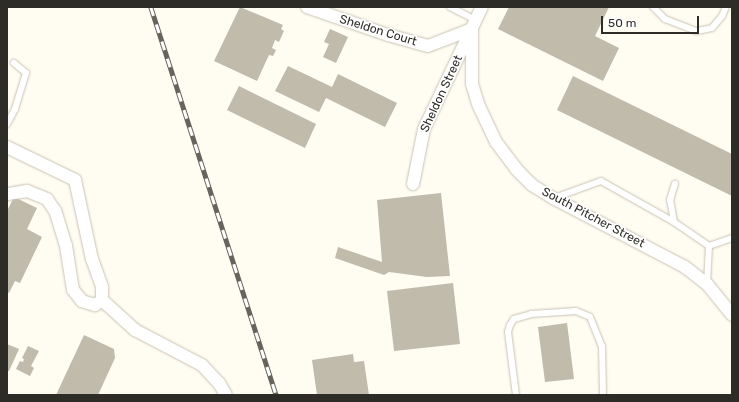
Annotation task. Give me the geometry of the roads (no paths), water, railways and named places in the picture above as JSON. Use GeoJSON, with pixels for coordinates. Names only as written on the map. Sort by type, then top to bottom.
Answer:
{"type":"FeatureCollection","features":[{"type":"Feature","properties":{"kind":"street","name":"Sheldon Court"},"geometry":{"type":"LineString","coordinates":[[307,7],[428,46],[474,24]]}},
{"type":"Feature","properties":{"kind":"street","name":"Sheldon Street"},"geometry":{"type":"LineString","coordinates":[[413,184],[424,129],[482,7]]}},
{"type":"Feature","properties":{"kind":"street","name":"South Pitcher Street"},"geometry":{"type":"LineString","coordinates":[[474,24],[472,84],[487,126],[516,169],[532,185],[553,198],[685,267],[707,284],[732,315]]}},
{"type":"Feature","properties":{"kind":"street"},"geometry":{"type":"LineString","coordinates":[[7,147],[76,180],[92,259],[102,287],[102,300],[135,330],[202,365],[219,383],[226,395]]}},
{"type":"Feature","properties":{"kind":"street"},"geometry":{"type":"LineString","coordinates":[[7,194],[27,191],[47,199],[54,211],[66,246],[73,290],[82,301],[96,305],[102,300]]}},
{"type":"Feature","properties":{"kind":"lane"},"geometry":{"type":"LineString","coordinates":[[450,7],[474,24]]}},
{"type":"Feature","properties":{"kind":"lane"},"geometry":{"type":"LineString","coordinates":[[653,7],[665,19],[697,31],[712,28],[722,16],[726,7]]}},
{"type":"Feature","properties":{"kind":"lane"},"geometry":{"type":"LineString","coordinates":[[7,124],[15,109],[26,74],[21,66],[14,63]]}},
{"type":"Feature","properties":{"kind":"lane"},"geometry":{"type":"LineString","coordinates":[[553,198],[600,181],[674,222],[709,246]]}},
{"type":"Feature","properties":{"kind":"lane"},"geometry":{"type":"LineString","coordinates":[[674,222],[670,200],[675,184]]}},
{"type":"Feature","properties":{"kind":"lane"},"geometry":{"type":"LineString","coordinates":[[709,246],[732,238]]}},
{"type":"Feature","properties":{"kind":"lane"},"geometry":{"type":"LineString","coordinates":[[707,284],[709,246]]}},
{"type":"Feature","properties":{"kind":"lane"},"geometry":{"type":"LineString","coordinates":[[516,395],[508,332],[514,319],[531,314],[576,311],[590,317],[602,346],[603,395]]}},
{"type":"Feature","properties":{"kind":"railway"},"geometry":{"type":"LineString","coordinates":[[151,7],[276,395]]}}]}
